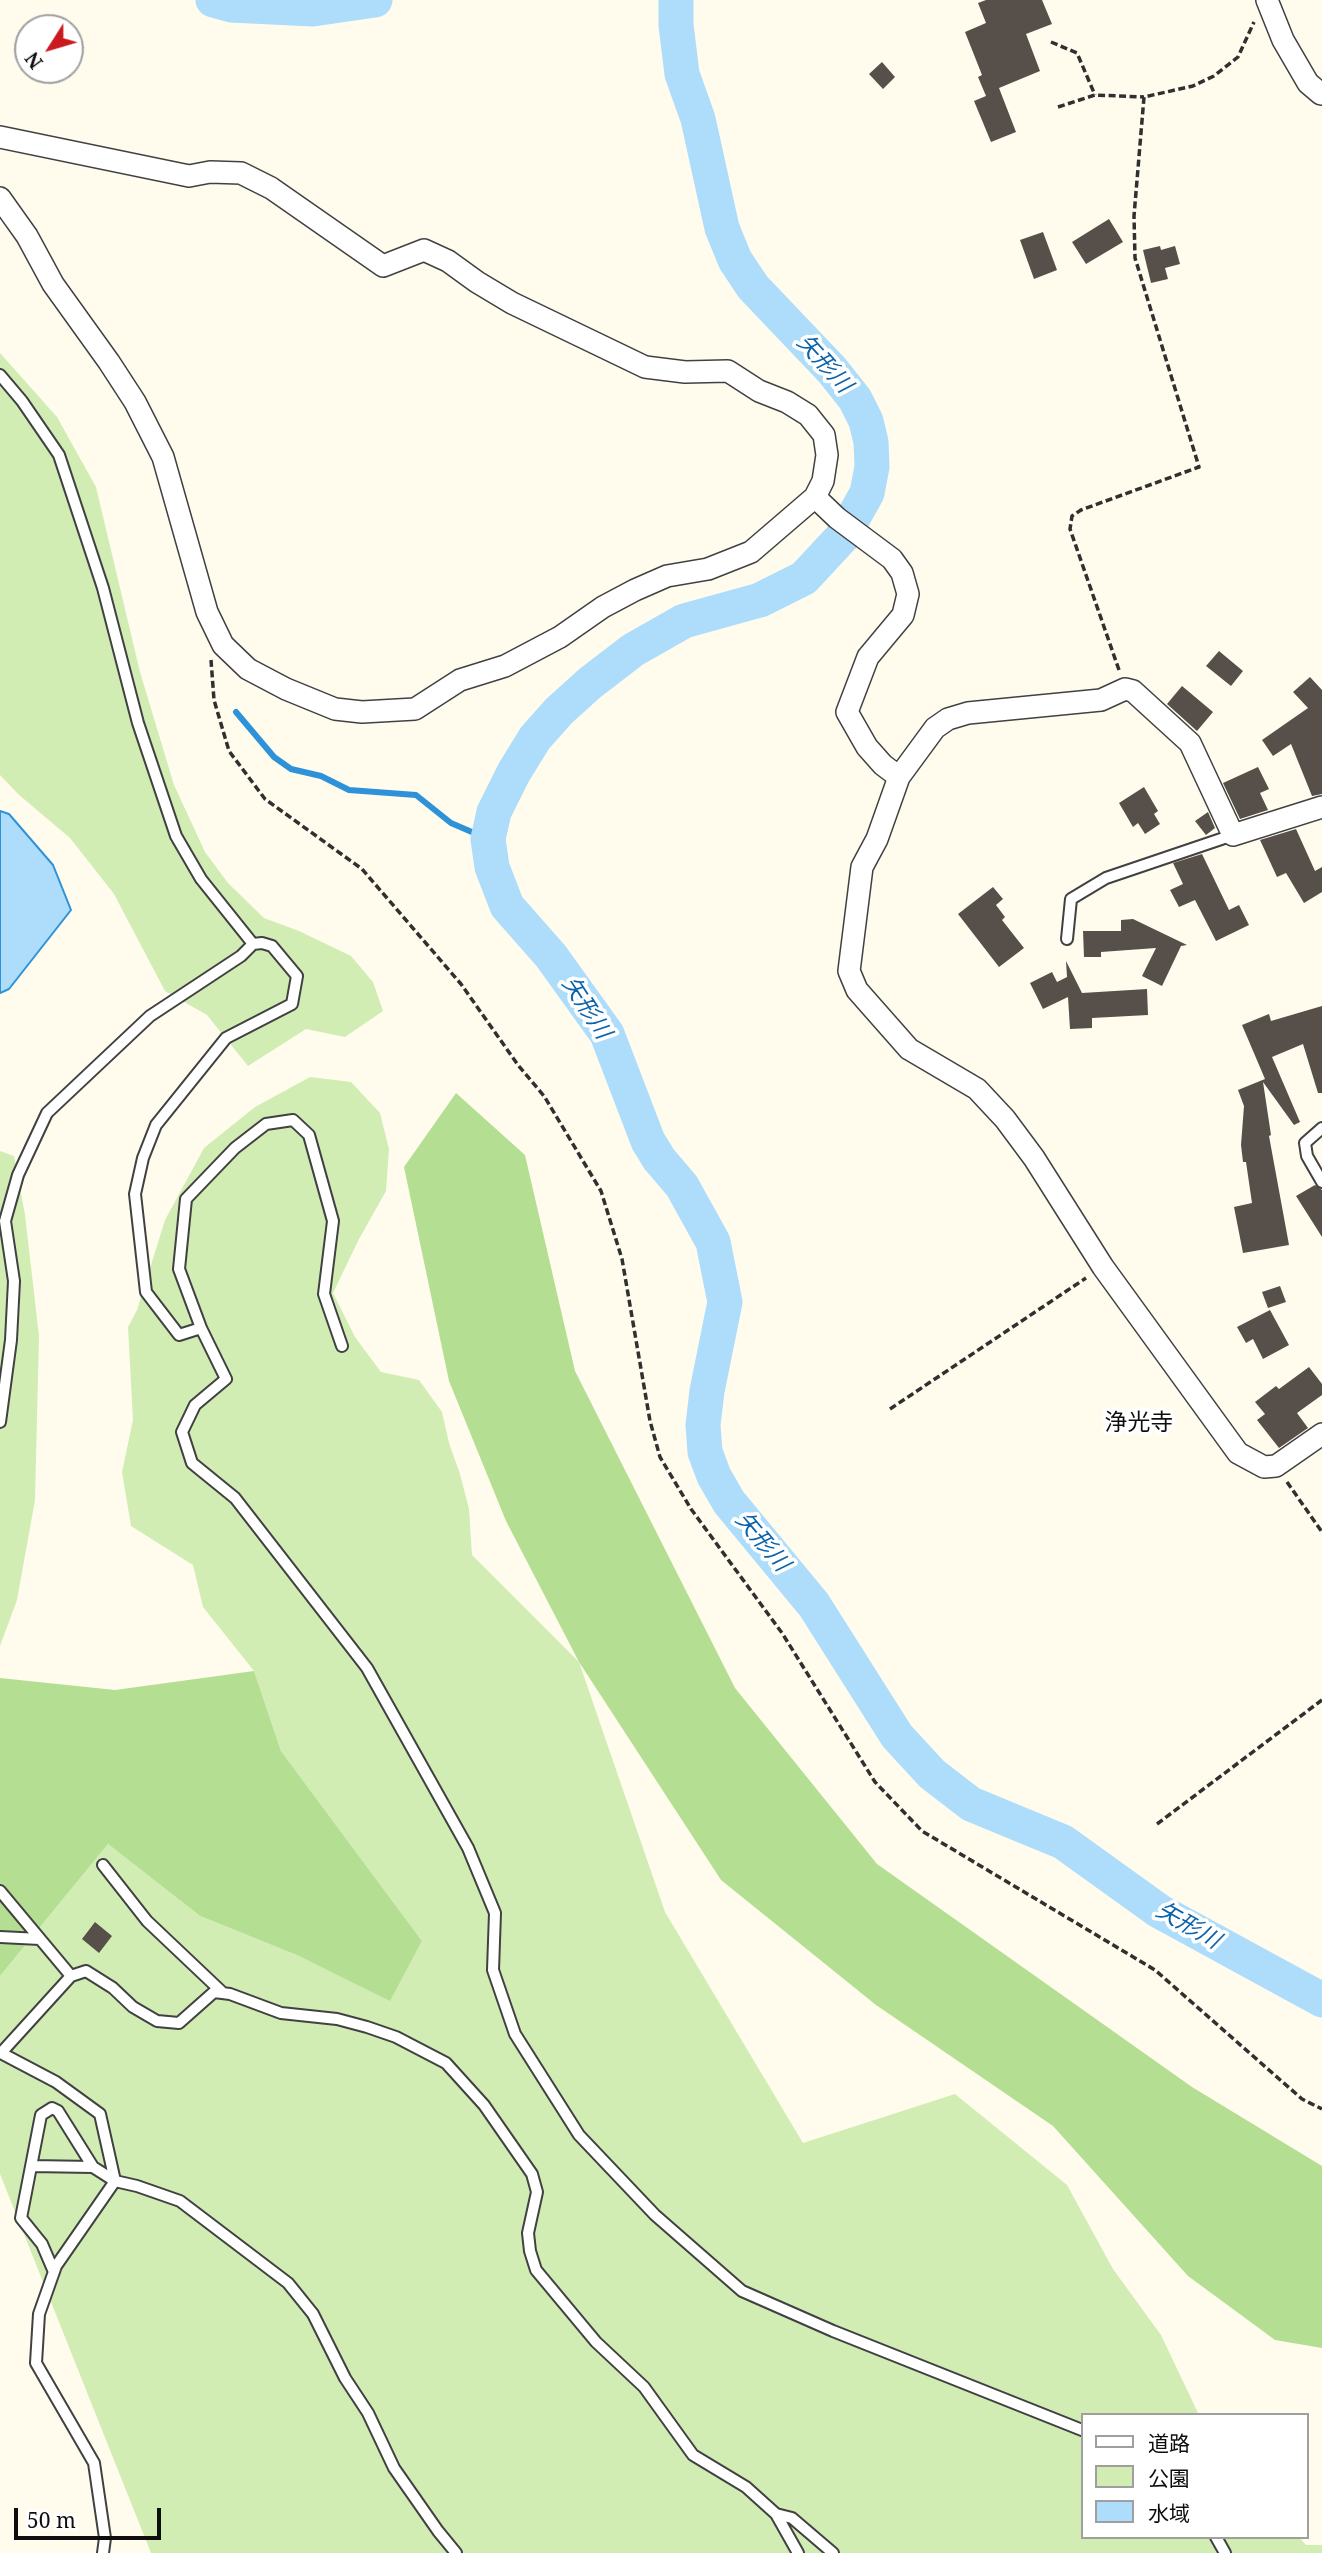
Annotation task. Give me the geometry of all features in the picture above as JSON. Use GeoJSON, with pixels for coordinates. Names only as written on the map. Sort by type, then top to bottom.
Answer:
{"type":"FeatureCollection","features":[{"type":"Feature","properties":{"kind":"street"},"geometry":{"type":"LineString","coordinates":[[1267,1],[1283,40],[1308,83],[1322,95]]}},
{"type":"Feature","properties":{"kind":"street"},"geometry":{"type":"LineString","coordinates":[[1322,71],[1322,95]]}},
{"type":"Feature","properties":{"kind":"street"},"geometry":{"type":"LineString","coordinates":[[0,198],[27,236],[53,284],[110,362],[158,446],[207,612],[223,645],[248,669],[286,689],[335,709],[362,712],[415,709],[460,680],[505,666],[560,637],[603,607],[635,590],[667,576],[708,569],[751,552],[815,497],[823,481],[827,455],[824,435],[808,415],[787,402],[759,391],[728,371],[685,372],[645,367],[512,303],[448,261],[424,250],[383,266],[271,188],[241,173],[210,172],[189,176],[3,140]]}},
{"type":"Feature","properties":{"kind":"street"},"geometry":{"type":"LineString","coordinates":[[815,497],[837,518],[892,559],[902,573],[908,594],[904,615],[868,657],[847,712],[867,747],[883,765],[899,777]]}},
{"type":"Feature","properties":{"kind":"street"},"geometry":{"type":"LineString","coordinates":[[1322,807],[1233,835],[1190,743],[1133,691],[1125,689],[1101,700],[968,713],[948,719],[935,728],[899,777],[877,839],[862,867],[849,971],[857,990],[909,1049],[977,1089],[1005,1119],[1034,1158],[1103,1267],[1238,1452],[1264,1467],[1276,1466],[1322,1434]]}},
{"type":"Feature","properties":{"kind":"lane"},"geometry":{"type":"LineString","coordinates":[[0,375],[22,401],[59,455],[103,588],[138,723],[176,836],[201,879],[253,944]]}},
{"type":"Feature","properties":{"kind":"lane"},"geometry":{"type":"LineString","coordinates":[[1067,939],[1071,899],[1106,878],[1233,835]]}},
{"type":"Feature","properties":{"kind":"lane"},"geometry":{"type":"LineString","coordinates":[[0,1422],[11,1340],[14,1281],[3,1219],[18,1175],[47,1113],[150,1016],[241,956],[253,944],[262,943],[272,946],[297,976],[292,1004],[226,1038],[156,1125],[143,1158],[135,1194],[146,1292],[179,1335],[201,1328]]}},
{"type":"Feature","properties":{"kind":"lane"},"geometry":{"type":"LineString","coordinates":[[342,1346],[324,1294],[333,1221],[309,1135],[293,1121],[266,1124],[235,1148],[186,1199],[179,1269],[201,1328],[226,1379],[195,1405],[182,1432],[192,1463],[235,1497],[367,1668],[468,1848],[495,1913],[493,1970],[515,2034],[579,2135],[655,2215],[742,2291],[833,2331],[1080,2429]]}},
{"type":"Feature","properties":{"kind":"lane"},"geometry":{"type":"LineString","coordinates":[[1322,1128],[1305,1143],[1307,1156],[1322,1182]]}},
{"type":"Feature","properties":{"kind":"lane"},"geometry":{"type":"LineString","coordinates":[[103,1865],[147,1921],[223,1993]]}},
{"type":"Feature","properties":{"kind":"lane"},"geometry":{"type":"LineString","coordinates":[[0,1891],[71,1976]]}},
{"type":"Feature","properties":{"kind":"lane"},"geometry":{"type":"LineString","coordinates":[[0,1937],[40,1939]]}},
{"type":"Feature","properties":{"kind":"lane"},"geometry":{"type":"LineString","coordinates":[[103,2553],[105,2538],[94,2463],[36,2363],[39,2315],[54,2272],[115,2181],[100,2115],[56,2082],[0,2053],[71,1976],[86,1971],[113,1988],[133,2007],[158,2021],[179,2023],[215,1992],[223,1993],[281,2013],[337,2019],[367,2027],[396,2037],[446,2063],[484,2105],[533,2174],[537,2192],[528,2233],[536,2270],[596,2342],[644,2387],[693,2455],[746,2487],[776,2514],[797,2553]]}},
{"type":"Feature","properties":{"kind":"lane"},"geometry":{"type":"LineString","coordinates":[[54,2272],[42,2244],[21,2218],[41,2115],[52,2108],[58,2111],[93,2167],[115,2181],[180,2201],[288,2283],[313,2315],[345,2378],[368,2413],[394,2468],[456,2553]]}},
{"type":"Feature","properties":{"kind":"lane"},"geometry":{"type":"LineString","coordinates":[[31,2166],[93,2167]]}},
{"type":"Feature","properties":{"kind":"lane"},"geometry":{"type":"LineString","coordinates":[[776,2514],[792,2518],[833,2553]]}},
{"type":"Feature","properties":{"kind":"path"},"geometry":{"type":"LineString","coordinates":[[1058,107],[1095,95],[1144,97],[1194,86],[1214,76],[1238,57],[1251,33],[1258,9],[1267,1]]}},
{"type":"Feature","properties":{"kind":"path"},"geometry":{"type":"LineString","coordinates":[[1051,42],[1077,53],[1095,95]]}},
{"type":"Feature","properties":{"kind":"path"},"geometry":{"type":"LineString","coordinates":[[1125,689],[1069,529],[1072,516],[1081,510],[1199,467],[1135,258],[1135,202],[1144,97]]}},
{"type":"Feature","properties":{"kind":"path"},"geometry":{"type":"LineString","coordinates":[[223,645],[209,662],[214,699],[229,751],[265,799],[362,869],[461,984],[518,1065],[544,1096],[601,1191],[622,1259],[649,1422],[660,1457],[691,1509],[782,1633],[875,1782],[922,1830],[1155,1970],[1302,2099],[1322,2109]]}},
{"type":"Feature","properties":{"kind":"path"},"geometry":{"type":"LineString","coordinates":[[890,1409],[1103,1267]]}},
{"type":"Feature","properties":{"kind":"path"},"geometry":{"type":"LineString","coordinates":[[1276,1466],[1322,1532]]}},
{"type":"Feature","properties":{"kind":"path"},"geometry":{"type":"LineString","coordinates":[[1157,1824],[1322,1700]]}},
{"type":"Feature","properties":{"kind":"green space"},"geometry":{"type":"Polygon","coordinates":[[[0,353],[57,417],[96,487],[140,672],[174,785],[205,852],[228,883],[264,918],[351,956],[373,982],[383,1011],[345,1037],[306,1029],[248,1066],[207,1015],[165,991],[114,894],[70,838],[0,775],[0,353]]]}},
{"type":"Feature","properties":{"kind":"green space"},"geometry":{"type":"Polygon","coordinates":[[[310,1077],[351,1082],[380,1113],[389,1149],[386,1191],[333,1293],[355,1337],[381,1372],[419,1380],[442,1412],[469,1509],[472,1555],[579,1662],[665,1912],[803,2143],[955,2094],[1067,2185],[1113,2269],[1161,2335],[1198,2413],[1080,2413],[1080,2539],[1301,2539],[1306,2545],[1322,2545],[1322,2553],[151,2553],[0,2174],[0,1976],[108,1844],[200,1916],[299,1956],[390,2000],[422,1941],[281,1751],[254,1671],[203,1607],[193,1565],[131,1526],[122,1472],[133,1420],[128,1327],[137,1310],[165,1220],[204,1148],[255,1107],[310,1077]]]}},
{"type":"Feature","properties":{"kind":"green space"},"geometry":{"type":"Polygon","coordinates":[[[456,1093],[525,1155],[575,1371],[735,1688],[877,1864],[1192,2087],[1322,2166],[1322,2348],[1275,2340],[1188,2276],[1053,2126],[876,2005],[721,1880],[579,1662],[506,1521],[449,1381],[404,1167],[456,1093]]]}},
{"type":"Feature","properties":{"kind":"green space"},"geometry":{"type":"Polygon","coordinates":[[[0,1151],[14,1156],[25,1215],[39,1336],[35,1500],[17,1600],[0,1646],[0,1151]]]}},
{"type":"Feature","properties":{"kind":"green space"},"geometry":{"type":"Polygon","coordinates":[[[254,1671],[281,1751],[422,1941],[390,2001],[299,1956],[200,1916],[108,1844],[0,1976],[0,1678],[115,1690],[254,1671]]]}},
{"type":"Feature","properties":{"kind":"water"},"geometry":{"type":"Polygon","coordinates":[[[0,811],[9,814],[53,865],[71,910],[9,989],[0,993],[0,811]]]}},
{"type":"Feature","properties":{"kind":"building"},"geometry":{"type":"Polygon","coordinates":[[[986,0],[1042,0],[1052,24],[1026,34],[1040,71],[999,88],[1016,132],[991,142],[974,101],[986,96],[978,77],[982,75],[965,32],[986,23],[978,3],[986,0]]]}},
{"type":"Feature","properties":{"kind":"building"},"geometry":{"type":"Polygon","coordinates":[[[882,62],[895,77],[883,89],[869,74],[882,62]]]}},
{"type":"Feature","properties":{"kind":"building"},"geometry":{"type":"Polygon","coordinates":[[[1109,219],[1123,242],[1086,264],[1072,242],[1109,219]]]}},
{"type":"Feature","properties":{"kind":"building"},"geometry":{"type":"Polygon","coordinates":[[[1043,232],[1057,270],[1034,279],[1020,240],[1043,232]]]}},
{"type":"Feature","properties":{"kind":"building"},"geometry":{"type":"Polygon","coordinates":[[[1160,246],[1161,250],[1175,246],[1180,264],[1165,268],[1168,279],[1151,283],[1143,250],[1160,246]]]}},
{"type":"Feature","properties":{"kind":"building"},"geometry":{"type":"Polygon","coordinates":[[[1219,651],[1243,671],[1231,686],[1206,666],[1219,651]]]}},
{"type":"Feature","properties":{"kind":"building"},"geometry":{"type":"Polygon","coordinates":[[[1310,677],[1322,690],[1322,794],[1312,796],[1291,744],[1273,756],[1262,740],[1308,708],[1293,692],[1310,677]]]}},
{"type":"Feature","properties":{"kind":"building"},"geometry":{"type":"Polygon","coordinates":[[[1182,686],[1213,712],[1197,731],[1167,704],[1182,686]]]}},
{"type":"Feature","properties":{"kind":"building"},"geometry":{"type":"Polygon","coordinates":[[[1258,767],[1269,789],[1260,793],[1268,810],[1240,819],[1223,783],[1258,767]]]}},
{"type":"Feature","properties":{"kind":"building"},"geometry":{"type":"Polygon","coordinates":[[[1144,787],[1158,811],[1154,814],[1160,824],[1145,834],[1138,823],[1133,827],[1119,803],[1144,787]]]}},
{"type":"Feature","properties":{"kind":"building"},"geometry":{"type":"Polygon","coordinates":[[[1208,812],[1215,828],[1206,835],[1195,821],[1208,812]]]}},
{"type":"Feature","properties":{"kind":"building"},"geometry":{"type":"Polygon","coordinates":[[[1296,829],[1315,871],[1322,867],[1322,892],[1304,903],[1286,873],[1277,877],[1260,840],[1296,829]]]}},
{"type":"Feature","properties":{"kind":"building"},"geometry":{"type":"Polygon","coordinates":[[[1202,854],[1229,910],[1239,905],[1249,925],[1216,941],[1195,900],[1179,907],[1170,890],[1183,884],[1173,863],[1202,854]]]}},
{"type":"Feature","properties":{"kind":"building"},"geometry":{"type":"Polygon","coordinates":[[[993,887],[1003,899],[996,905],[1005,917],[1002,920],[1024,948],[999,967],[958,914],[993,887]]]}},
{"type":"Feature","properties":{"kind":"building"},"geometry":{"type":"Polygon","coordinates":[[[1133,919],[1187,945],[1181,946],[1162,986],[1142,976],[1156,948],[1101,952],[1101,957],[1084,957],[1083,931],[1121,931],[1121,920],[1133,919]]]}},
{"type":"Feature","properties":{"kind":"building"},"geometry":{"type":"Polygon","coordinates":[[[1066,961],[1082,993],[1147,989],[1148,1015],[1092,1018],[1092,1028],[1070,1029],[1068,997],[1043,1009],[1030,983],[1052,972],[1057,982],[1067,977],[1066,961]]]}},
{"type":"Feature","properties":{"kind":"building"},"geometry":{"type":"Polygon","coordinates":[[[1322,1006],[1322,1093],[1318,1093],[1303,1044],[1272,1057],[1300,1122],[1294,1125],[1263,1082],[1269,1136],[1289,1245],[1243,1253],[1234,1207],[1252,1203],[1241,1145],[1244,1106],[1238,1090],[1265,1079],[1242,1025],[1269,1014],[1271,1021],[1322,1006]]]}},
{"type":"Feature","properties":{"kind":"building"},"geometry":{"type":"Polygon","coordinates":[[[1315,1185],[1322,1190],[1322,1237],[1296,1196],[1315,1185]]]}},
{"type":"Feature","properties":{"kind":"building"},"geometry":{"type":"Polygon","coordinates":[[[1280,1286],[1286,1302],[1268,1308],[1262,1292],[1280,1286]]]}},
{"type":"Feature","properties":{"kind":"building"},"geometry":{"type":"Polygon","coordinates":[[[1270,1310],[1289,1345],[1263,1359],[1253,1339],[1246,1343],[1237,1327],[1270,1310]]]}},
{"type":"Feature","properties":{"kind":"building"},"geometry":{"type":"Polygon","coordinates":[[[1309,1367],[1322,1384],[1322,1395],[1297,1413],[1308,1428],[1279,1448],[1257,1420],[1265,1414],[1255,1402],[1276,1386],[1279,1389],[1309,1367]]]}},
{"type":"Feature","properties":{"kind":"building"},"geometry":{"type":"Polygon","coordinates":[[[95,1922],[112,1936],[99,1953],[82,1939],[95,1922]]]}},
{"type":"Feature","properties":{"kind":"waterway","name":"矢形川"},"geometry":{"type":"LineString","coordinates":[[213,0],[231,5],[313,9],[375,0]]}},
{"type":"Feature","properties":{"kind":"waterway","name":"矢形川"},"geometry":{"type":"LineString","coordinates":[[676,0],[682,74],[698,119],[722,228],[735,260],[753,287],[832,370],[855,399],[866,421],[871,442],[872,467],[867,493],[843,536],[804,578],[760,600],[684,621],[633,650],[559,711],[535,738],[494,812],[488,839],[492,867],[507,906],[551,956],[607,1034],[648,1141],[682,1186],[713,1242],[725,1302],[703,1425],[705,1452],[714,1476],[729,1502],[814,1605],[897,1736],[932,1774],[971,1804],[1063,1842],[1159,1911],[1322,2000]]}},
{"type":"Feature","properties":{"kind":"waterway"},"geometry":{"type":"LineString","coordinates":[[236,712],[274,757],[291,769],[321,776],[349,790],[416,795],[451,823],[488,839]]}},
{"type":"Feature","properties":{"kind":"district","name":"浄光寺"},"geometry":{"type":"Point","coordinates":[1139,1423]}}]}
